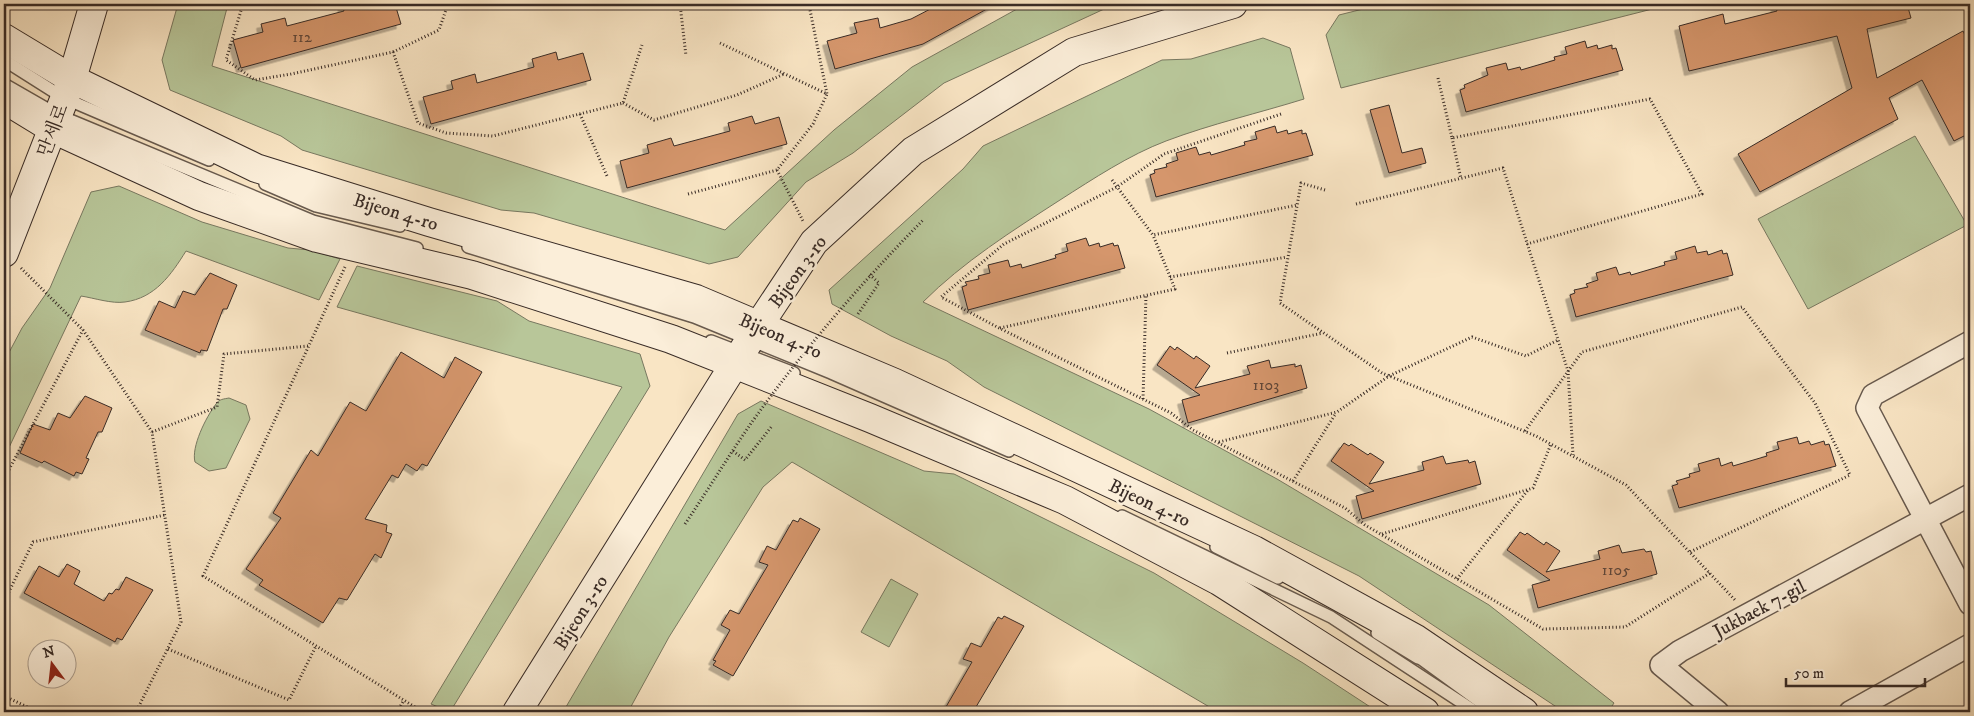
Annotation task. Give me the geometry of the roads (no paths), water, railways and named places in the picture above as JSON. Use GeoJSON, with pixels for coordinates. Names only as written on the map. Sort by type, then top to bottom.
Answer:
{"type":"FeatureCollection","features":[{"type":"Feature","properties":{"kind":"main road","name":"만세로"},"geometry":{"type":"LineString","coordinates":[[4,253],[62,105],[94,4]]}},
{"type":"Feature","properties":{"kind":"main road","name":"Bijeon 3-ro"},"geometry":{"type":"LineString","coordinates":[[517,712],[746,345],[814,242],[914,151],[1074,52],[1233,4]]}},
{"type":"Feature","properties":{"kind":"main road","name":"Bijeon 4-ro"},"geometry":{"type":"LineString","coordinates":[[4,38],[62,105],[199,196],[317,238],[472,276],[670,338],[746,345],[895,382],[1254,550],[1416,639],[1524,712]]}},
{"type":"Feature","properties":{"kind":"main road","name":"Bijeon 4-ro"},"geometry":{"type":"LineString","coordinates":[[4,99],[62,105],[429,222],[696,300],[746,345],[1068,489],[1219,581],[1426,712]]}},
{"type":"Feature","properties":{"kind":"street"},"geometry":{"type":"LineString","coordinates":[[1970,342],[1873,395],[1867,408],[1970,604]]}},
{"type":"Feature","properties":{"kind":"street","name":"Jukbaek 7-gil"},"geometry":{"type":"LineString","coordinates":[[1718,712],[1661,665],[1680,651],[1970,495]]}},
{"type":"Feature","properties":{"kind":"street"},"geometry":{"type":"LineString","coordinates":[[1850,712],[1970,644]]}},
{"type":"Feature","properties":{"kind":"lane"},"geometry":{"type":"LineString","coordinates":[[4,59],[62,105]]}},
{"type":"Feature","properties":{"kind":"lane"},"geometry":{"type":"LineString","coordinates":[[4,59],[62,105],[313,221],[425,250]]}},
{"type":"Feature","properties":{"kind":"lane"},"geometry":{"type":"LineString","coordinates":[[4,84],[222,165],[316,206],[411,230]]}},
{"type":"Feature","properties":{"kind":"lane"},"geometry":{"type":"LineString","coordinates":[[458,244],[694,317],[803,377]]}},
{"type":"Feature","properties":{"kind":"lane"},"geometry":{"type":"LineString","coordinates":[[611,307],[746,345],[831,372],[1018,455]]}},
{"type":"Feature","properties":{"kind":"lane"},"geometry":{"type":"LineString","coordinates":[[855,399],[1126,517]]}},
{"type":"Feature","properties":{"kind":"lane"},"geometry":{"type":"LineString","coordinates":[[1068,489],[1331,617],[1476,712]]}},
{"type":"Feature","properties":{"kind":"lane"},"geometry":{"type":"LineString","coordinates":[[1068,489],[1178,528]]}},
{"type":"Feature","properties":{"kind":"lane"},"geometry":{"type":"LineString","coordinates":[[1205,541],[1338,608],[1459,684],[1494,712]]}},
{"type":"Feature","properties":{"kind":"lane"},"geometry":{"type":"LineString","coordinates":[[1383,621],[1418,658]]}}]}
